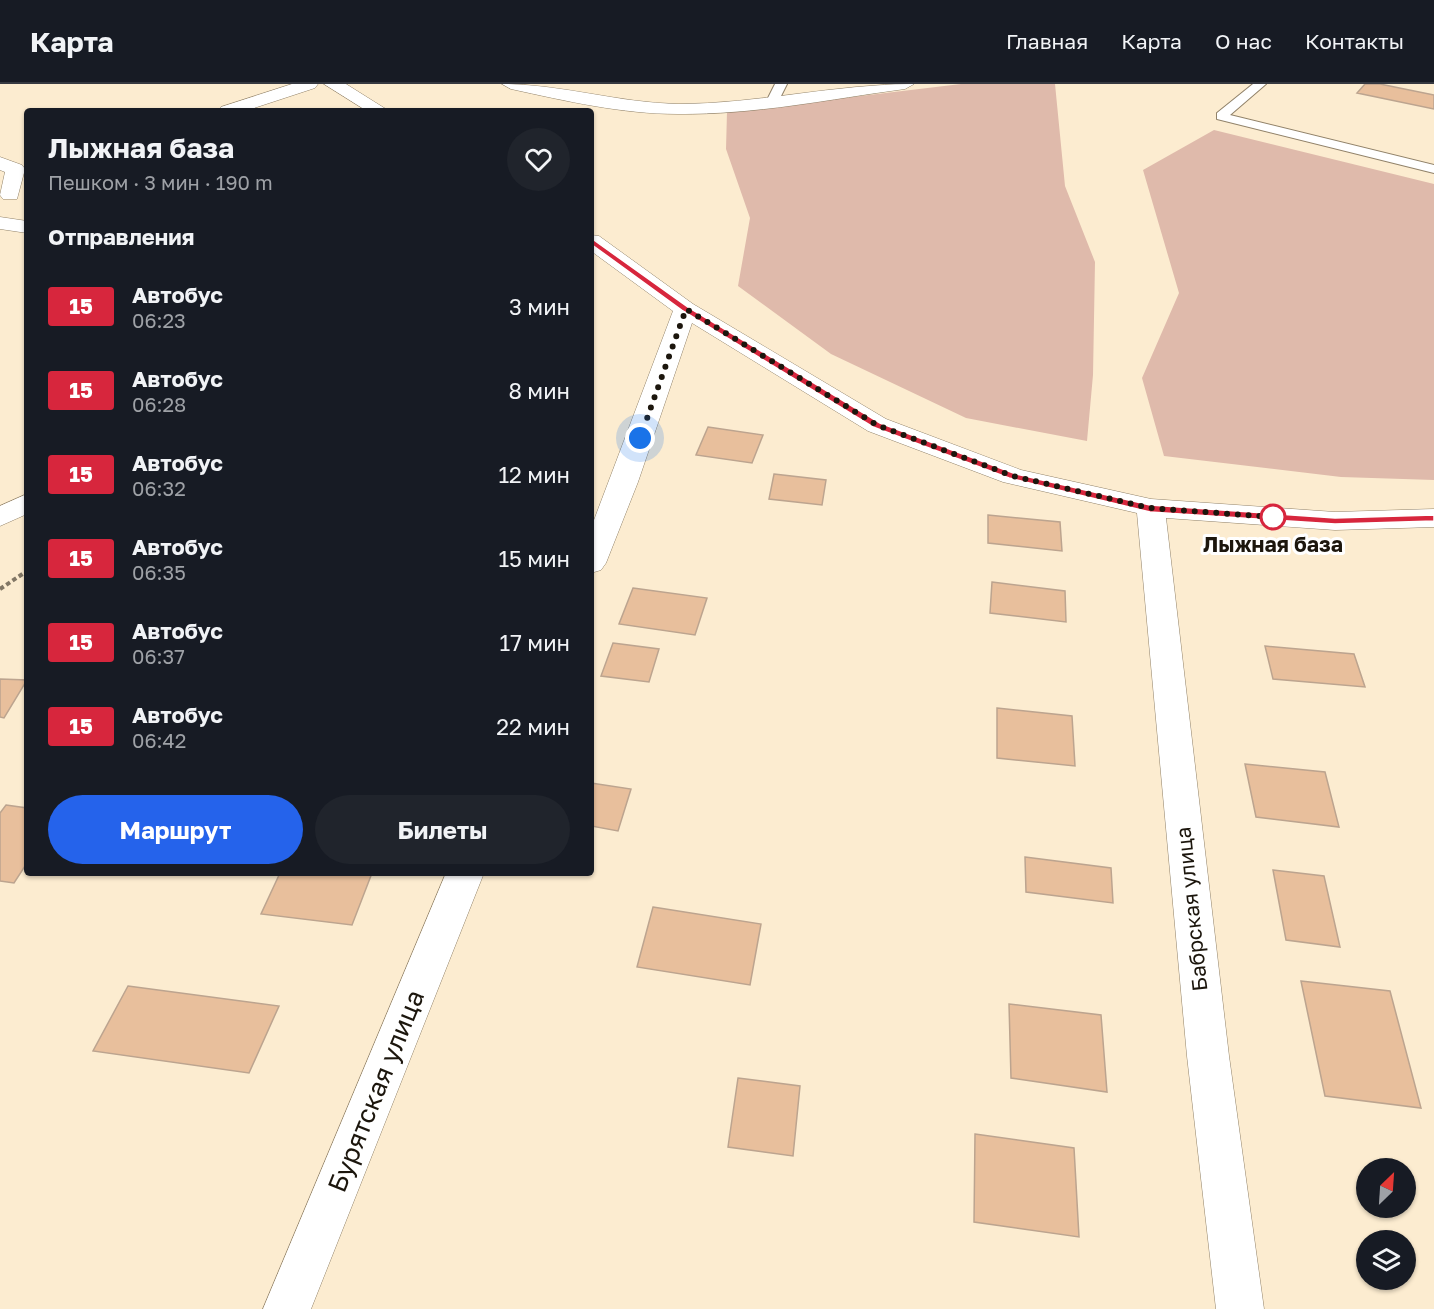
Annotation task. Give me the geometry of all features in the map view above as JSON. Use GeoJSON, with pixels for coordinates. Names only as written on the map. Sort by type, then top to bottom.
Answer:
{"type":"FeatureCollection","features":[{"type":"Feature","properties":{"kind":"street"},"geometry":{"type":"LineString","coordinates":[[236,108],[309,84]]}},
{"type":"Feature","properties":{"kind":"street"},"geometry":{"type":"LineString","coordinates":[[333,84],[375,108]]}},
{"type":"Feature","properties":{"kind":"street"},"geometry":{"type":"LineString","coordinates":[[511,84],[633,107],[680,109],[772,102],[905,84]]}},
{"type":"Feature","properties":{"kind":"street"},"geometry":{"type":"LineString","coordinates":[[232,108],[253,102]]}},
{"type":"Feature","properties":{"kind":"street"},"geometry":{"type":"LineString","coordinates":[[238,108],[253,102]]}},
{"type":"Feature","properties":{"kind":"street"},"geometry":{"type":"LineString","coordinates":[[0,156],[24,152]]}},
{"type":"Feature","properties":{"kind":"street"},"geometry":{"type":"LineString","coordinates":[[0,164],[15,169],[13,187]]}},
{"type":"Feature","properties":{"kind":"street"},"geometry":{"type":"LineString","coordinates":[[0,223],[24,227]]}},
{"type":"Feature","properties":{"kind":"street"},"geometry":{"type":"LineString","coordinates":[[594,243],[686,309],[877,425],[1013,476],[1150,508],[1335,521],[1434,518]]}},
{"type":"Feature","properties":{"kind":"street"},"geometry":{"type":"LineString","coordinates":[[594,556],[624,482],[686,309]]}},
{"type":"Feature","properties":{"kind":"street"},"geometry":{"type":"LineString","coordinates":[[0,517],[24,505]]}},
{"type":"Feature","properties":{"kind":"street","name":"Бабрская улица"},"geometry":{"type":"LineString","coordinates":[[1150,508],[1208,1056],[1240,1309]]}},
{"type":"Feature","properties":{"kind":"street","name":"Бурятская улица"},"geometry":{"type":"LineString","coordinates":[[287,1309],[464,876]]}},
{"type":"Feature","properties":{"kind":"lane"},"geometry":{"type":"LineString","coordinates":[[772,102],[781,84]]}},
{"type":"Feature","properties":{"kind":"lane"},"geometry":{"type":"LineString","coordinates":[[1260,84],[1221,116],[1434,169]]}},
{"type":"Feature","properties":{"kind":"path"},"geometry":{"type":"LineString","coordinates":[[0,588],[24,573]]}},
{"type":"Feature","properties":{"kind":"shaded area"},"geometry":{"type":"Polygon","coordinates":[[[961,84],[1055,84],[1065,186],[1095,262],[1093,375],[1087,441],[966,418],[831,354],[738,286],[750,218],[726,149],[727,112],[961,84]]]}},
{"type":"Feature","properties":{"kind":"shaded area"},"geometry":{"type":"Polygon","coordinates":[[[1214,130],[1434,184],[1434,480],[1341,477],[1164,456],[1142,378],[1179,293],[1143,170],[1214,130]]]}},
{"type":"Feature","properties":{"kind":"building"},"geometry":{"type":"Polygon","coordinates":[[[1365,84],[1380,84],[1434,95],[1434,109],[1357,93],[1365,84]]]}},
{"type":"Feature","properties":{"kind":"building"},"geometry":{"type":"Polygon","coordinates":[[[708,427],[763,435],[752,463],[696,455],[708,427]]]}},
{"type":"Feature","properties":{"kind":"building"},"geometry":{"type":"Polygon","coordinates":[[[774,474],[826,480],[822,505],[769,499],[774,474]]]}},
{"type":"Feature","properties":{"kind":"building"},"geometry":{"type":"Polygon","coordinates":[[[988,515],[1060,522],[1062,551],[988,543],[988,515]]]}},
{"type":"Feature","properties":{"kind":"building"},"geometry":{"type":"Polygon","coordinates":[[[992,582],[1065,591],[1066,622],[990,613],[992,582]]]}},
{"type":"Feature","properties":{"kind":"building"},"geometry":{"type":"Polygon","coordinates":[[[633,588],[707,598],[695,635],[619,624],[633,588]]]}},
{"type":"Feature","properties":{"kind":"building"},"geometry":{"type":"Polygon","coordinates":[[[613,643],[659,649],[649,682],[601,676],[613,643]]]}},
{"type":"Feature","properties":{"kind":"building"},"geometry":{"type":"Polygon","coordinates":[[[1265,646],[1354,654],[1365,687],[1273,679],[1265,646]]]}},
{"type":"Feature","properties":{"kind":"building"},"geometry":{"type":"Polygon","coordinates":[[[0,679],[24,680],[24,685],[4,718],[0,717],[0,679]]]}},
{"type":"Feature","properties":{"kind":"building"},"geometry":{"type":"Polygon","coordinates":[[[997,708],[1072,716],[1075,766],[997,758],[997,708]]]}},
{"type":"Feature","properties":{"kind":"building"},"geometry":{"type":"Polygon","coordinates":[[[1245,764],[1325,772],[1339,827],[1256,817],[1245,764]]]}},
{"type":"Feature","properties":{"kind":"building"},"geometry":{"type":"Polygon","coordinates":[[[594,783],[631,789],[618,831],[594,827],[594,783]]]}},
{"type":"Feature","properties":{"kind":"building"},"geometry":{"type":"Polygon","coordinates":[[[6,805],[24,808],[24,868],[14,883],[0,881],[0,813],[6,805]]]}},
{"type":"Feature","properties":{"kind":"building"},"geometry":{"type":"Polygon","coordinates":[[[1025,857],[1111,868],[1113,903],[1026,892],[1025,857]]]}},
{"type":"Feature","properties":{"kind":"building"},"geometry":{"type":"Polygon","coordinates":[[[1273,870],[1324,876],[1340,947],[1286,940],[1273,870]]]}},
{"type":"Feature","properties":{"kind":"building"},"geometry":{"type":"Polygon","coordinates":[[[279,876],[371,876],[352,925],[261,914],[279,876]]]}},
{"type":"Feature","properties":{"kind":"building"},"geometry":{"type":"Polygon","coordinates":[[[653,907],[761,924],[750,985],[637,967],[653,907]]]}},
{"type":"Feature","properties":{"kind":"building"},"geometry":{"type":"Polygon","coordinates":[[[1301,981],[1390,991],[1421,1108],[1325,1096],[1301,981]]]}},
{"type":"Feature","properties":{"kind":"building"},"geometry":{"type":"Polygon","coordinates":[[[128,986],[279,1006],[249,1073],[93,1051],[128,986]]]}},
{"type":"Feature","properties":{"kind":"building"},"geometry":{"type":"Polygon","coordinates":[[[1009,1004],[1101,1015],[1107,1092],[1011,1078],[1009,1004]]]}},
{"type":"Feature","properties":{"kind":"building"},"geometry":{"type":"Polygon","coordinates":[[[738,1078],[800,1086],[793,1156],[728,1147],[738,1078]]]}},
{"type":"Feature","properties":{"kind":"building"},"geometry":{"type":"Polygon","coordinates":[[[975,1134],[1074,1148],[1079,1237],[974,1222],[975,1134]]]}},
{"type":"Feature","properties":{"kind":"bus line","name":"15"},"geometry":{"type":"LineString","coordinates":[[594,243],[686,309],[806,385],[877,425],[1013,476],[1150,508],[1335,521],[1434,518]]}},
{"type":"Feature","properties":{"kind":"place","name":"Лыжная база"},"geometry":{"type":"Point","coordinates":[1273,517]}},
{"type":"Feature","properties":{"kind":"route"},"geometry":{"type":"LineString","coordinates":[[640,438],[686,309],[806,385],[877,425],[1013,476],[1150,508],[1273,517]]}}]}
